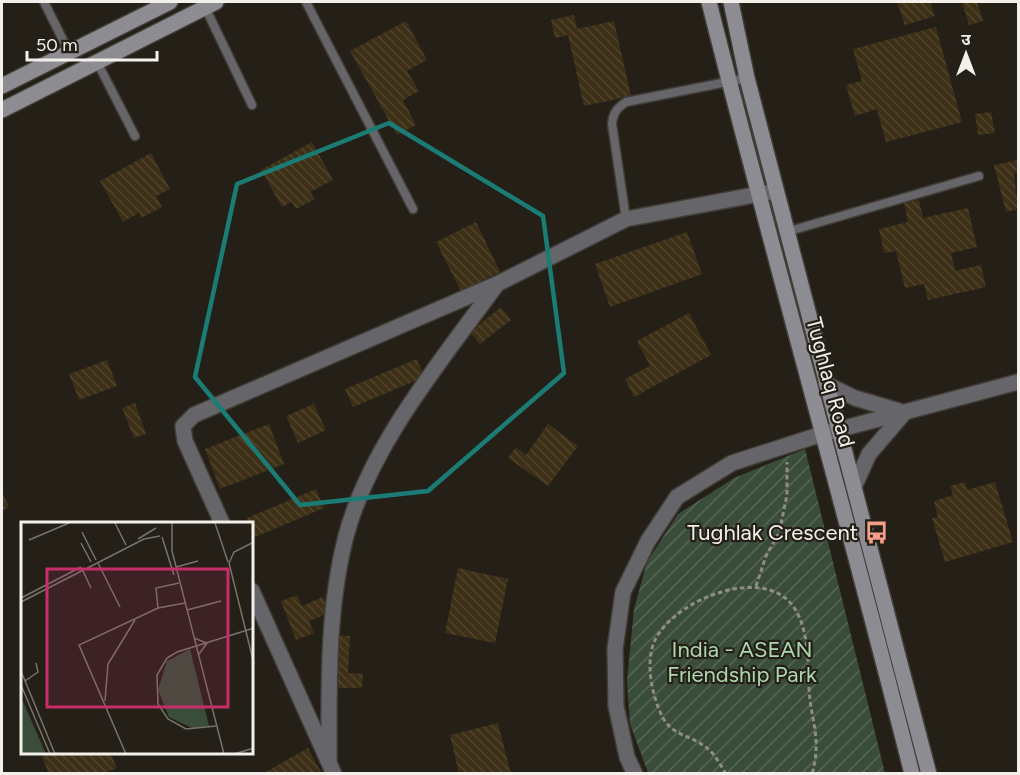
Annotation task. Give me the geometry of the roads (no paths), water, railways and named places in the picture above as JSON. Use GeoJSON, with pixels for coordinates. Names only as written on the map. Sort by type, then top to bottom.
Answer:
{"type":"FeatureCollection","features":[{"type":"Feature","properties":{"kind":"main road"},"geometry":{"type":"LineString","coordinates":[[2,86],[170,2]]}},
{"type":"Feature","properties":{"kind":"main road","name":"Tughlaq Road"},"geometry":{"type":"LineString","coordinates":[[709,2],[757,194],[861,574],[912,774]]}},
{"type":"Feature","properties":{"kind":"main road","name":"Tughlaq Road"},"geometry":{"type":"LineString","coordinates":[[731,2],[747,78],[786,232],[929,774]]}},
{"type":"Feature","properties":{"kind":"main road"},"geometry":{"type":"LineString","coordinates":[[2,110],[210,4]]}},
{"type":"Feature","properties":{"kind":"street"},"geometry":{"type":"LineString","coordinates":[[222,522],[185,441],[183,426],[194,415],[497,284],[626,219],[776,191]]}},
{"type":"Feature","properties":{"kind":"street"},"geometry":{"type":"LineString","coordinates":[[332,768],[329,645],[335,590],[346,535],[368,479],[402,418],[497,284]]}},
{"type":"Feature","properties":{"kind":"street"},"geometry":{"type":"LineString","coordinates":[[635,774],[627,757],[616,706],[615,649],[623,592],[648,541],[677,497],[732,463],[822,434],[1018,382]]}},
{"type":"Feature","properties":{"kind":"street"},"geometry":{"type":"LineString","coordinates":[[825,384],[855,398],[905,412]]}},
{"type":"Feature","properties":{"kind":"street"},"geometry":{"type":"LineString","coordinates":[[854,487],[869,454],[905,412]]}},
{"type":"Feature","properties":{"kind":"street"},"geometry":{"type":"LineString","coordinates":[[254,595],[332,768]]}},
{"type":"Feature","properties":{"kind":"lane"},"geometry":{"type":"LineString","coordinates":[[44,2],[69,52]]}},
{"type":"Feature","properties":{"kind":"lane"},"geometry":{"type":"LineString","coordinates":[[306,2],[412,209]]}},
{"type":"Feature","properties":{"kind":"lane"},"geometry":{"type":"LineString","coordinates":[[210,4],[252,105]]}},
{"type":"Feature","properties":{"kind":"lane"},"geometry":{"type":"LineString","coordinates":[[97,62],[135,136]]}},
{"type":"Feature","properties":{"kind":"lane"},"geometry":{"type":"LineString","coordinates":[[626,219],[612,124],[612,115],[617,108],[626,102],[747,78]]}},
{"type":"Feature","properties":{"kind":"lane"},"geometry":{"type":"LineString","coordinates":[[786,232],[980,176]]}},
{"type":"Feature","properties":{"kind":"place","name":"Tughlak Crescent"},"geometry":{"type":"Point","coordinates":[876,532]}},
{"type":"Feature","properties":{"kind":"park label","name":"India - ASEAN Friendship Park"},"geometry":{"type":"Point","coordinates":[742,662]}}]}
